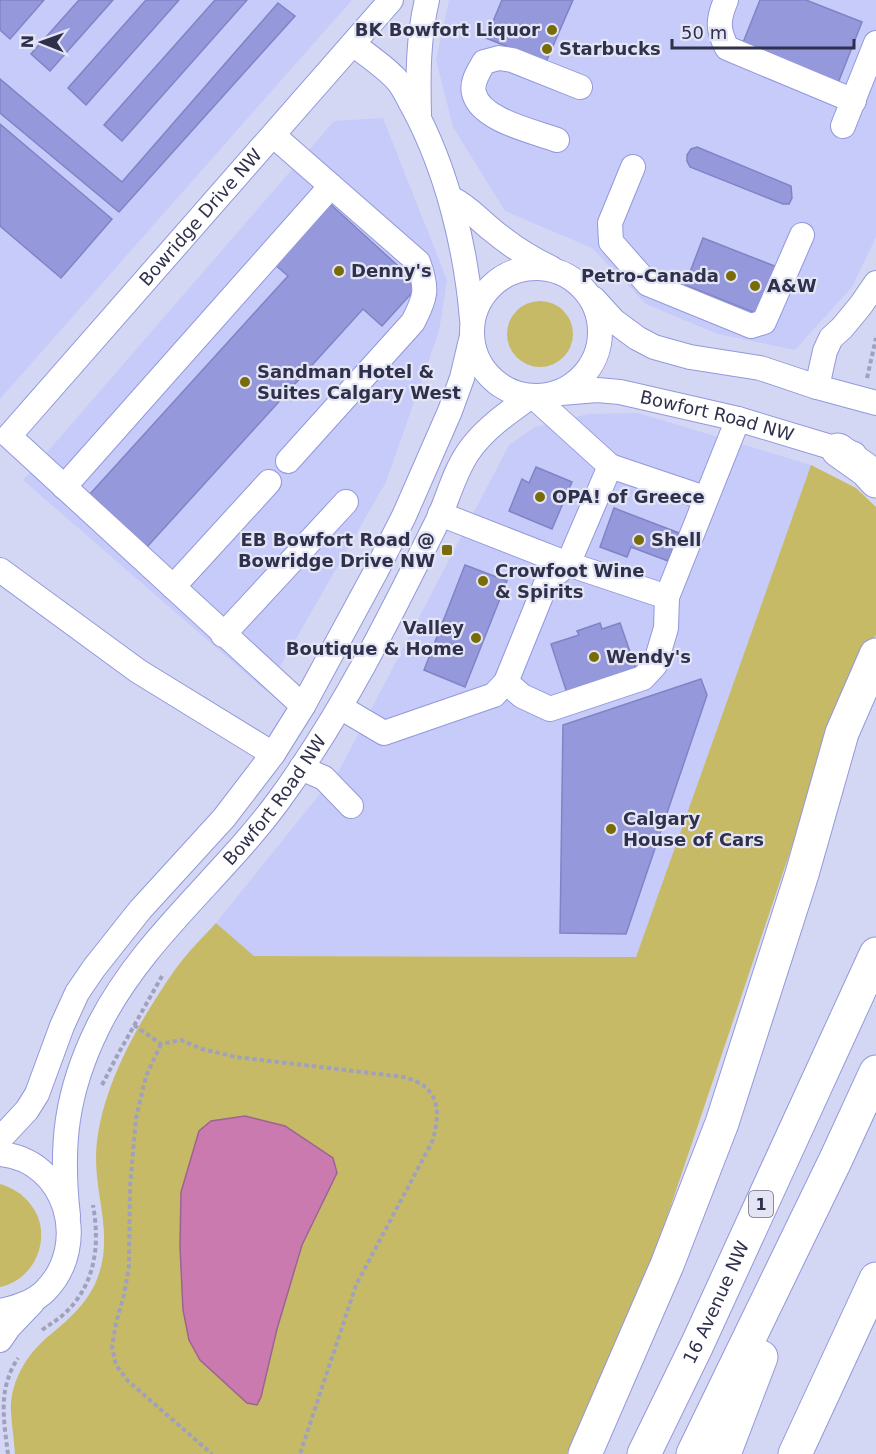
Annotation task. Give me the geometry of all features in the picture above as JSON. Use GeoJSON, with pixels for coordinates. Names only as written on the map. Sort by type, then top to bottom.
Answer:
{"type":"FeatureCollection","features":[{"type":"Feature","properties":{"kind":"highway"},"geometry":{"type":"LineString","coordinates":[[838,450],[866,470],[876,482]]}},
{"type":"Feature","properties":{"kind":"highway"},"geometry":{"type":"LineString","coordinates":[[585,1454],[667,1265],[722,1123],[802,874],[842,733],[876,655]]}},
{"type":"Feature","properties":{"kind":"highway","name":"16 Avenue NW"},"geometry":{"type":"LineString","coordinates":[[644,1454],[702,1334],[876,954]]}},
{"type":"Feature","properties":{"kind":"highway"},"geometry":{"type":"LineString","coordinates":[[693,1454],[876,1072]]}},
{"type":"Feature","properties":{"kind":"highway"},"geometry":{"type":"LineString","coordinates":[[724,1454],[836,1159]]}},
{"type":"Feature","properties":{"kind":"highway"},"geometry":{"type":"LineString","coordinates":[[795,1454],[871,1288]]}},
{"type":"Feature","properties":{"kind":"highway"},"geometry":{"type":"LineString","coordinates":[[805,1454],[871,1288]]}},
{"type":"Feature","properties":{"kind":"street","name":"Bowridge Drive NW"},"geometry":{"type":"LineString","coordinates":[[64,487],[9,436],[392,0]]}},
{"type":"Feature","properties":{"kind":"street"},"geometry":{"type":"LineString","coordinates":[[419,119],[420,37],[427,0]]}},
{"type":"Feature","properties":{"kind":"street"},"geometry":{"type":"LineString","coordinates":[[742,0],[723,7],[720,34],[727,48],[854,101]]}},
{"type":"Feature","properties":{"kind":"street"},"geometry":{"type":"LineString","coordinates":[[843,126],[876,43]]}},
{"type":"Feature","properties":{"kind":"street","name":"Bowfort Road NW"},"geometry":{"type":"LineString","coordinates":[[0,1139],[21,1118],[37,1094],[62,1026],[78,993],[94,968],[140,910],[224,818],[273,754],[303,706],[370,584],[404,516],[462,378],[472,330],[468,283],[451,198],[419,119],[398,80],[353,44]]}},
{"type":"Feature","properties":{"kind":"street"},"geometry":{"type":"LineString","coordinates":[[557,140],[492,116],[480,105],[473,91],[476,76],[484,63],[499,58],[512,60],[580,87]]}},
{"type":"Feature","properties":{"kind":"street"},"geometry":{"type":"LineString","coordinates":[[274,136],[418,262],[426,283],[422,305],[413,322],[288,461]]}},
{"type":"Feature","properties":{"kind":"street"},"geometry":{"type":"LineString","coordinates":[[633,167],[610,223],[610,242],[648,284],[731,318],[751,326],[764,322],[802,235]]}},
{"type":"Feature","properties":{"kind":"street"},"geometry":{"type":"LineString","coordinates":[[303,706],[64,487],[331,186]]}},
{"type":"Feature","properties":{"kind":"street"},"geometry":{"type":"LineString","coordinates":[[451,198],[467,206],[510,245],[579,284],[614,321],[654,347],[690,357],[760,368],[876,403]]}},
{"type":"Feature","properties":{"kind":"street"},"geometry":{"type":"LineString","coordinates":[[557,271],[538,268],[520,270],[503,277],[489,288],[478,304],[472,330],[475,354],[491,379],[516,394],[540,396],[570,387],[581,378],[591,366],[600,337],[595,307],[587,294]]}},
{"type":"Feature","properties":{"kind":"street"},"geometry":{"type":"LineString","coordinates":[[817,387],[825,351],[831,338],[861,305],[876,283]]}},
{"type":"Feature","properties":{"kind":"street","name":"Bowfort Road NW"},"geometry":{"type":"LineString","coordinates":[[0,1340],[9,1327],[56,1278],[63,1264],[70,1232],[63,1178],[66,1124],[72,1094],[82,1064],[99,1026],[132,973],[278,802],[302,768],[340,707],[440,514],[469,451],[498,422],[540,396],[597,390],[621,392],[738,419],[876,461]]}},
{"type":"Feature","properties":{"kind":"street"},"geometry":{"type":"LineString","coordinates":[[540,396],[610,466],[705,498]]}},
{"type":"Feature","properties":{"kind":"street"},"geometry":{"type":"LineString","coordinates":[[506,682],[522,696],[550,709],[644,678],[655,664],[666,628],[667,597],[738,419]]}},
{"type":"Feature","properties":{"kind":"street"},"geometry":{"type":"LineString","coordinates":[[340,707],[384,733],[494,695],[506,682],[547,581],[568,564],[610,466]]}},
{"type":"Feature","properties":{"kind":"street"},"geometry":{"type":"LineString","coordinates":[[172,587],[269,482]]}},
{"type":"Feature","properties":{"kind":"street"},"geometry":{"type":"LineString","coordinates":[[223,634],[346,502]]}},
{"type":"Feature","properties":{"kind":"street"},"geometry":{"type":"LineString","coordinates":[[440,514],[568,564],[667,597]]}},
{"type":"Feature","properties":{"kind":"street"},"geometry":{"type":"LineString","coordinates":[[0,570],[138,671],[273,754]]}},
{"type":"Feature","properties":{"kind":"street"},"geometry":{"type":"LineString","coordinates":[[302,768],[324,778],[351,806]]}},
{"type":"Feature","properties":{"kind":"street"},"geometry":{"type":"LineString","coordinates":[[0,1154],[25,1161],[40,1171],[53,1183],[68,1216]]}},
{"type":"Feature","properties":{"kind":"street"},"geometry":{"type":"LineString","coordinates":[[0,1311],[11,1309],[36,1298]]}},
{"type":"Feature","properties":{"kind":"path"},"geometry":{"type":"LineString","coordinates":[[876,338],[866,381],[876,383]]}},
{"type":"Feature","properties":{"kind":"path"},"geometry":{"type":"LineString","coordinates":[[100,1095],[117,1056],[164,971]]}},
{"type":"Feature","properties":{"kind":"path"},"geometry":{"type":"LineString","coordinates":[[134,1025],[161,1044],[181,1040],[202,1049],[236,1057],[404,1077],[417,1081],[429,1089],[436,1102],[438,1121],[433,1140],[357,1285],[300,1454]]}},
{"type":"Feature","properties":{"kind":"path"},"geometry":{"type":"LineString","coordinates":[[161,1044],[146,1076],[136,1118],[130,1187],[129,1266],[112,1347],[116,1365],[128,1381],[212,1454]]}},
{"type":"Feature","properties":{"kind":"path"},"geometry":{"type":"LineString","coordinates":[[35,1334],[64,1314],[77,1300],[94,1264],[98,1241],[92,1195]]}},
{"type":"Feature","properties":{"kind":"path"},"geometry":{"type":"LineString","coordinates":[[8,1454],[4,1409],[5,1390],[19,1354]]}},
{"type":"Feature","properties":{"kind":"shaded area"},"geometry":{"type":"Polygon","coordinates":[[[0,0],[352,0],[0,399],[0,0]]]}},
{"type":"Feature","properties":{"kind":"shaded area"},"geometry":{"type":"Polygon","coordinates":[[[449,0],[876,0],[876,237],[852,287],[795,350],[718,334],[646,304],[592,248],[505,211],[453,127],[436,60],[449,0]]]}},
{"type":"Feature","properties":{"kind":"shaded area"},"geometry":{"type":"Polygon","coordinates":[[[383,118],[447,280],[439,331],[386,482],[266,691],[23,480],[334,121],[383,118]]]}},
{"type":"Feature","properties":{"kind":"shaded area"},"geometry":{"type":"Polygon","coordinates":[[[540,301],[553,304],[563,311],[570,321],[573,334],[570,347],[563,357],[553,364],[540,367],[527,364],[517,357],[510,347],[507,334],[510,321],[517,311],[527,304],[540,301]]]}},
{"type":"Feature","properties":{"kind":"shaded area"},"geometry":{"type":"Polygon","coordinates":[[[638,413],[811,465],[636,957],[254,956],[216,923],[340,769],[509,445],[535,427],[588,414],[638,413]]]}},
{"type":"Feature","properties":{"kind":"shaded area"},"geometry":{"type":"Polygon","coordinates":[[[811,465],[856,488],[876,507],[876,635],[827,742],[660,1238],[567,1454],[15,1454],[11,1402],[16,1380],[34,1351],[70,1318],[91,1292],[101,1267],[104,1236],[96,1158],[98,1133],[112,1084],[147,1013],[184,958],[216,923],[254,956],[636,957],[811,465]]]}},
{"type":"Feature","properties":{"kind":"shaded area"},"geometry":{"type":"Polygon","coordinates":[[[245,1116],[285,1126],[333,1158],[337,1173],[302,1245],[257,1405],[247,1403],[200,1360],[189,1340],[183,1310],[180,1247],[181,1192],[199,1131],[211,1121],[245,1116]]]}},
{"type":"Feature","properties":{"kind":"shaded area"},"geometry":{"type":"Polygon","coordinates":[[[0,1184],[17,1192],[31,1205],[38,1217],[41,1242],[32,1266],[13,1283],[0,1287],[0,1184]]]}},
{"type":"Feature","properties":{"kind":"building"},"geometry":{"type":"Polygon","coordinates":[[[0,0],[44,0],[10,39],[0,30],[0,0]]]}},
{"type":"Feature","properties":{"kind":"building"},"geometry":{"type":"Polygon","coordinates":[[[79,0],[113,0],[50,71],[31,54],[79,0]]]}},
{"type":"Feature","properties":{"kind":"building"},"geometry":{"type":"Polygon","coordinates":[[[146,0],[179,0],[86,105],[68,88],[146,0]]]}},
{"type":"Feature","properties":{"kind":"building"},"geometry":{"type":"Polygon","coordinates":[[[215,0],[247,0],[122,141],[104,125],[215,0]]]}},
{"type":"Feature","properties":{"kind":"building"},"geometry":{"type":"Polygon","coordinates":[[[502,0],[573,0],[546,62],[486,38],[502,0]]]}},
{"type":"Feature","properties":{"kind":"building"},"geometry":{"type":"Polygon","coordinates":[[[760,0],[806,0],[862,22],[838,83],[742,45],[760,0]]]}},
{"type":"Feature","properties":{"kind":"building"},"geometry":{"type":"Polygon","coordinates":[[[278,3],[295,16],[119,212],[0,113],[0,79],[122,182],[278,3]]]}},
{"type":"Feature","properties":{"kind":"building"},"geometry":{"type":"Polygon","coordinates":[[[0,124],[112,219],[61,278],[0,226],[0,124]]]}},
{"type":"Feature","properties":{"kind":"building"},"geometry":{"type":"Polygon","coordinates":[[[697,147],[791,186],[792,198],[789,204],[783,204],[690,167],[687,155],[691,149],[697,147]]]}},
{"type":"Feature","properties":{"kind":"building","name":"Sandman Hotel & Suites Calgary West"},"geometry":{"type":"Polygon","coordinates":[[[328,202],[419,285],[382,326],[363,309],[147,547],[90,494],[288,276],[273,263],[328,202]]]}},
{"type":"Feature","properties":{"kind":"building","name":"Petro-Canada"},"geometry":{"type":"Polygon","coordinates":[[[703,238],[777,267],[758,314],[685,285],[703,238]]]}},
{"type":"Feature","properties":{"kind":"building","name":"OPA! of Greece"},"geometry":{"type":"Polygon","coordinates":[[[536,467],[572,482],[552,529],[509,511],[522,479],[529,483],[536,467]]]}},
{"type":"Feature","properties":{"kind":"building","name":"Shell"},"geometry":{"type":"Polygon","coordinates":[[[614,508],[679,533],[668,561],[631,547],[627,557],[600,547],[614,508]]]}},
{"type":"Feature","properties":{"kind":"building"},"geometry":{"type":"Polygon","coordinates":[[[465,565],[507,581],[465,687],[424,670],[465,565]]]}},
{"type":"Feature","properties":{"kind":"building","name":"Wendy's"},"geometry":{"type":"Polygon","coordinates":[[[600,623],[602,629],[620,623],[636,669],[567,693],[551,644],[579,635],[577,631],[600,623]]]}},
{"type":"Feature","properties":{"kind":"building","name":"Calgary House of Cars"},"geometry":{"type":"Polygon","coordinates":[[[701,679],[707,695],[626,934],[560,933],[563,725],[701,679]]]}},
{"type":"Feature","properties":{"kind":"place","name":"BK Bowfort Liquor"},"geometry":{"type":"Point","coordinates":[552,30]}},
{"type":"Feature","properties":{"kind":"place","name":"Starbucks"},"geometry":{"type":"Point","coordinates":[547,49]}},
{"type":"Feature","properties":{"kind":"place","name":"Denny's"},"geometry":{"type":"Point","coordinates":[339,271]}},
{"type":"Feature","properties":{"kind":"place","name":"Petro-Canada"},"geometry":{"type":"Point","coordinates":[731,276]}},
{"type":"Feature","properties":{"kind":"place","name":"A&W"},"geometry":{"type":"Point","coordinates":[755,286]}},
{"type":"Feature","properties":{"kind":"place","name":"Sandman Hotel & Suites Calgary West"},"geometry":{"type":"Point","coordinates":[245,382]}},
{"type":"Feature","properties":{"kind":"place","name":"OPA! of Greece"},"geometry":{"type":"Point","coordinates":[540,497]}},
{"type":"Feature","properties":{"kind":"place","name":"Shell"},"geometry":{"type":"Point","coordinates":[639,540]}},
{"type":"Feature","properties":{"kind":"place","name":"EB Bowfort Road @ Bowridge Drive NW"},"geometry":{"type":"Point","coordinates":[447,550]}},
{"type":"Feature","properties":{"kind":"place","name":"Crowfoot Wine & Spirits"},"geometry":{"type":"Point","coordinates":[483,581]}},
{"type":"Feature","properties":{"kind":"place","name":"Valley Boutique & Home"},"geometry":{"type":"Point","coordinates":[476,638]}},
{"type":"Feature","properties":{"kind":"place","name":"Wendy's"},"geometry":{"type":"Point","coordinates":[594,657]}},
{"type":"Feature","properties":{"kind":"place","name":"Calgary House of Cars"},"geometry":{"type":"Point","coordinates":[611,829]}}]}
